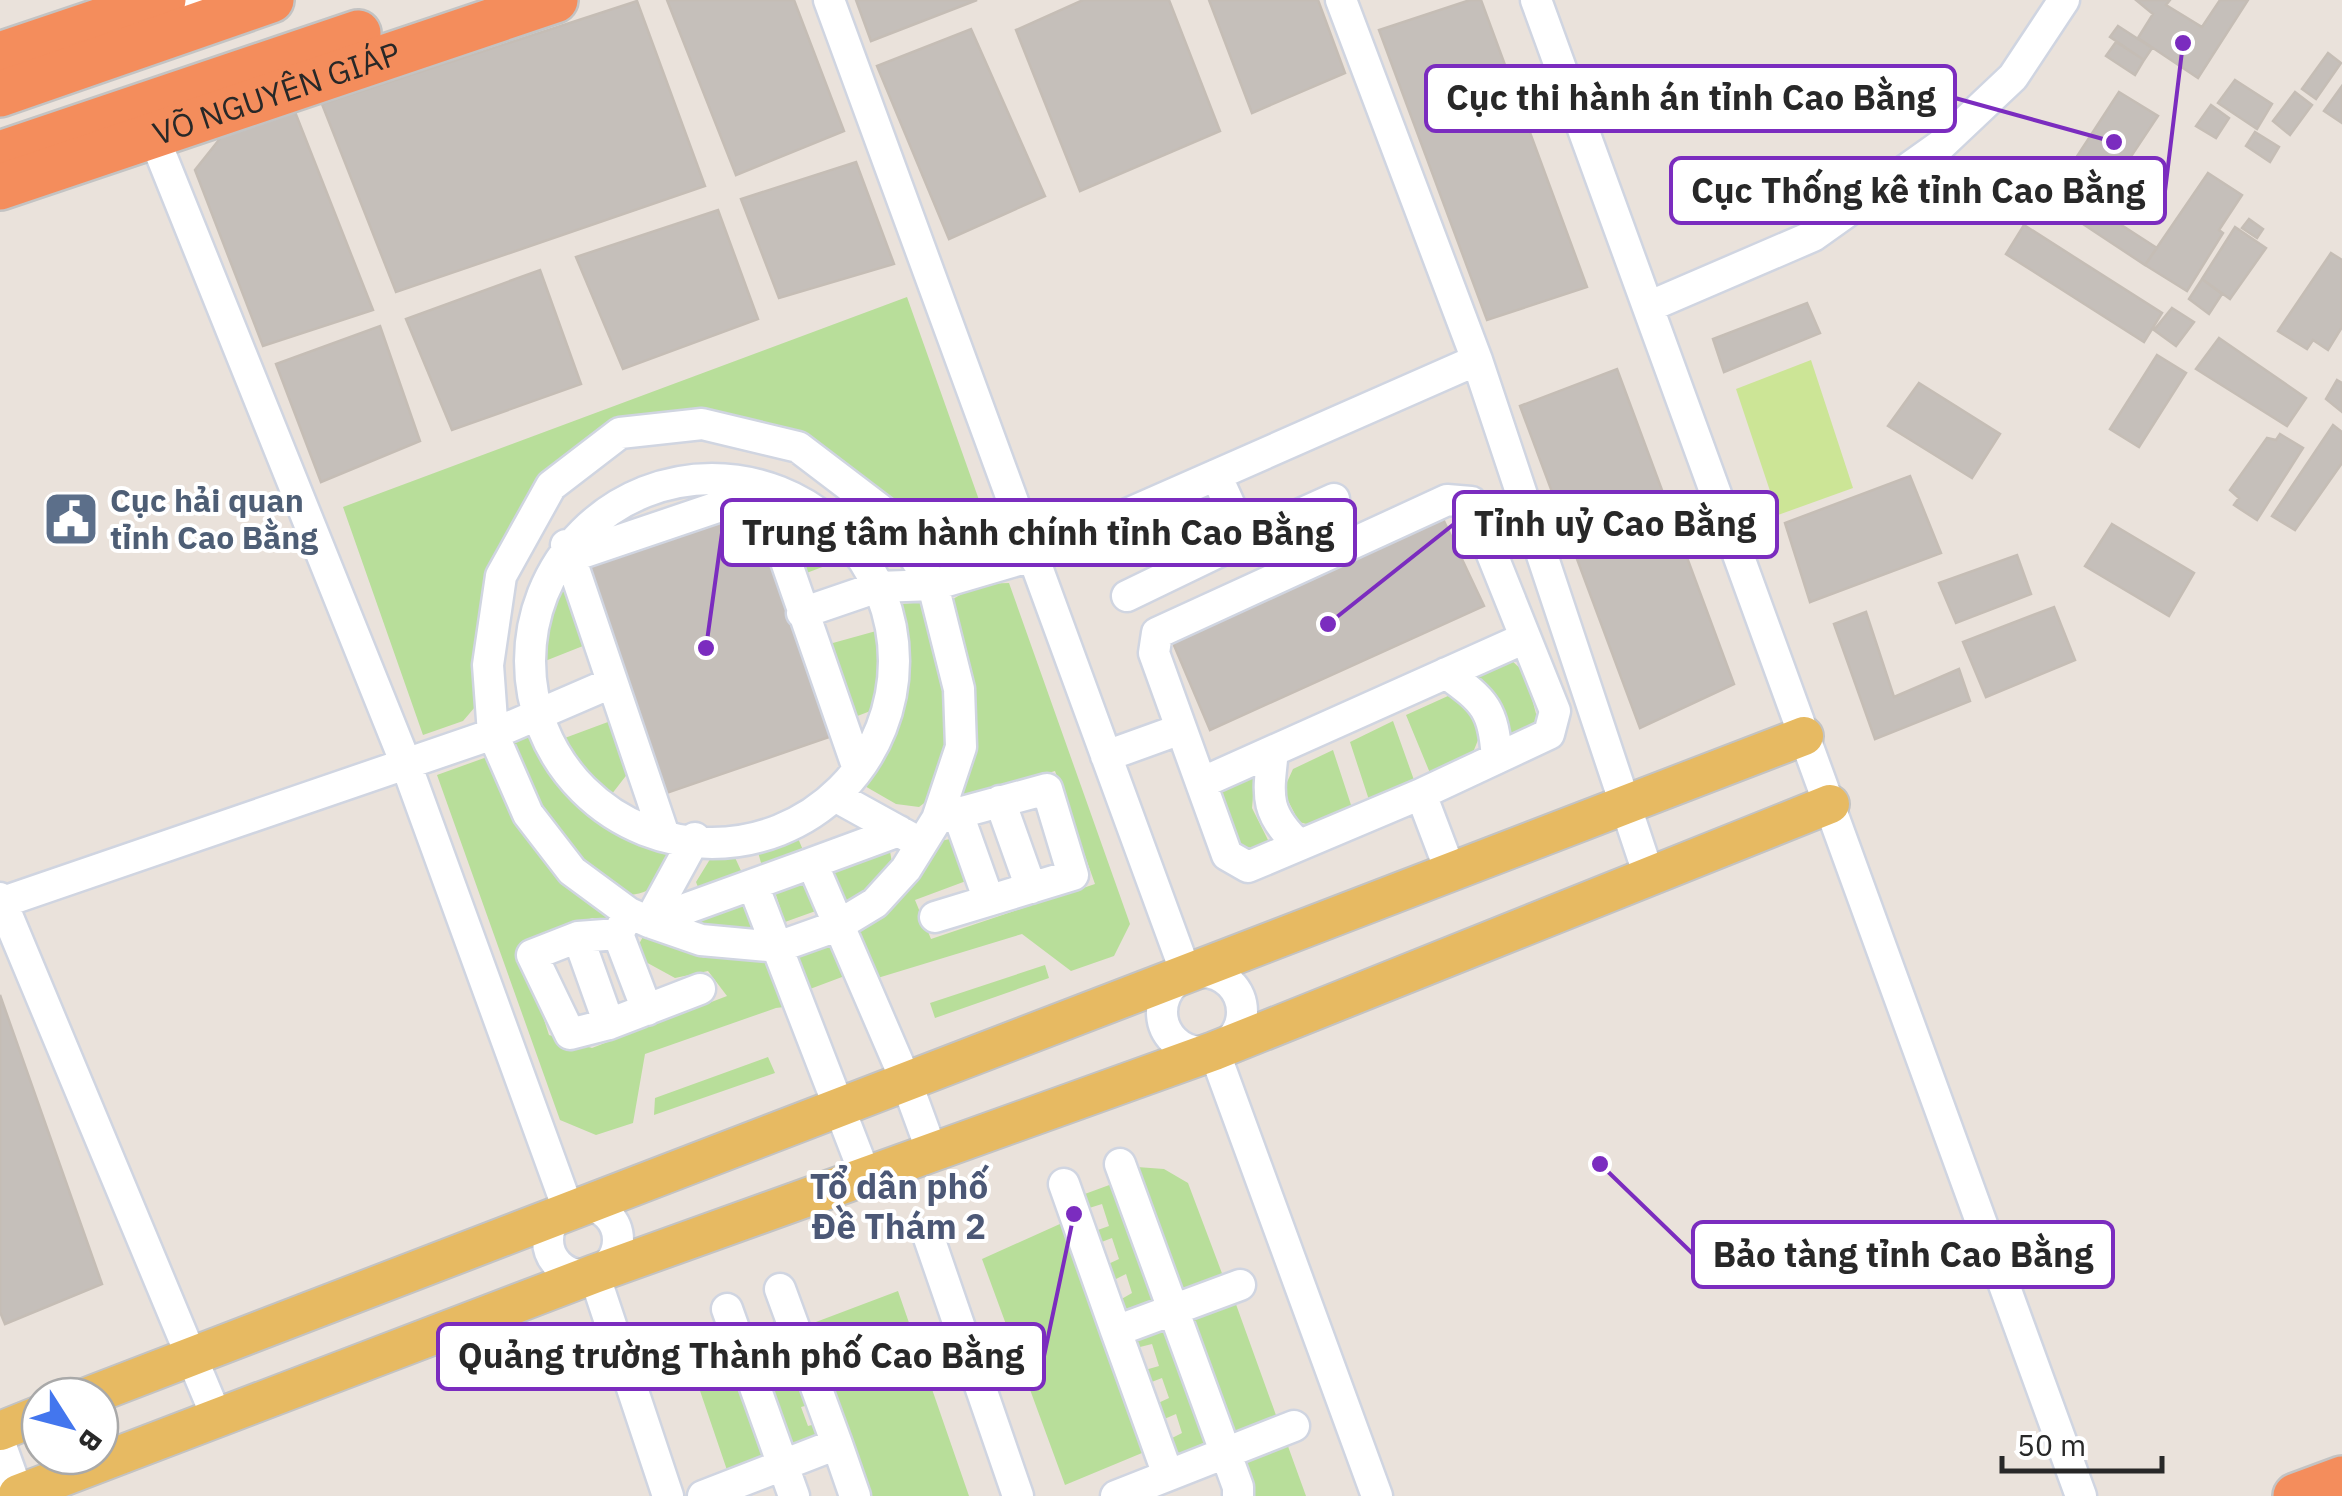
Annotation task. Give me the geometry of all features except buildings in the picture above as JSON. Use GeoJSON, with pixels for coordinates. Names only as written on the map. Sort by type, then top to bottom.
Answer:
{"type":"FeatureCollection","features":[{"type":"Feature","properties":{"kind":"highway","name":"VÕ NGUYÊN GIÁP"},"geometry":{"type":"LineString","coordinates":[[40,101],[148,120],[208,53],[272,0]]}},
{"type":"Feature","properties":{"kind":"highway","name":"VÕ NGUYÊN GIÁP"},"geometry":{"type":"LineString","coordinates":[[208,53],[458,0]]}},
{"type":"Feature","properties":{"kind":"highway","name":"VÕ NGUYÊN GIÁP"},"geometry":{"type":"LineString","coordinates":[[0,154],[40,101],[110,23],[208,53],[555,0]]}},
{"type":"Feature","properties":{"kind":"highway"},"geometry":{"type":"LineString","coordinates":[[110,23],[148,120]]}},
{"type":"Feature","properties":{"kind":"highway","name":"VÕ NGUYÊN GIÁP"},"geometry":{"type":"LineString","coordinates":[[0,187],[40,101]]}},
{"type":"Feature","properties":{"kind":"highway"},"geometry":{"type":"LineString","coordinates":[[2296,1496],[2342,1478]]}},
{"type":"Feature","properties":{"kind":"main road"},"geometry":{"type":"LineString","coordinates":[[120,1384],[1804,736]]}},
{"type":"Feature","properties":{"kind":"main road"},"geometry":{"type":"LineString","coordinates":[[17,1495],[594,1274],[1214,1051],[1830,804]]}},
{"type":"Feature","properties":{"kind":"street"},"geometry":{"type":"LineString","coordinates":[[829,0],[1187,976]]}},
{"type":"Feature","properties":{"kind":"street"},"geometry":{"type":"LineString","coordinates":[[1341,0],[1477,360],[1649,876]]}},
{"type":"Feature","properties":{"kind":"street"},"geometry":{"type":"LineString","coordinates":[[1536,0],[2081,1496]]}},
{"type":"Feature","properties":{"kind":"street"},"geometry":{"type":"LineString","coordinates":[[1648,307],[1813,236],[1941,145],[2013,77],[2064,0]]}},
{"type":"Feature","properties":{"kind":"street"},"geometry":{"type":"LineString","coordinates":[[148,120],[406,764],[568,1209]]}},
{"type":"Feature","properties":{"kind":"street"},"geometry":{"type":"LineString","coordinates":[[802,613],[878,587],[933,585],[1032,556],[1477,360]]}},
{"type":"Feature","properties":{"kind":"street"},"geometry":{"type":"LineString","coordinates":[[702,424],[798,447],[886,514],[933,585],[959,688],[961,747],[929,826],[875,903],[837,926],[778,947],[702,940],[632,923],[572,870],[528,814],[492,734],[488,664],[502,576],[552,486],[620,433],[702,424]]}},
{"type":"Feature","properties":{"kind":"street"},"geometry":{"type":"LineString","coordinates":[[1216,475],[1245,539]]}},
{"type":"Feature","properties":{"kind":"street"},"geometry":{"type":"LineString","coordinates":[[709,480],[761,490],[807,506],[842,532],[869,565],[890,614],[900,666],[891,718],[848,787],[811,813],[776,830],[689,848],[578,787],[552,758],[535,716],[530,668],[534,614],[568,551],[648,491],[709,480]]}},
{"type":"Feature","properties":{"kind":"street"},"geometry":{"type":"LineString","coordinates":[[568,551],[662,526],[761,490]]}},
{"type":"Feature","properties":{"kind":"street"},"geometry":{"type":"LineString","coordinates":[[761,490],[802,613],[848,787],[929,826],[988,898]]}},
{"type":"Feature","properties":{"kind":"street"},"geometry":{"type":"LineString","coordinates":[[648,491],[662,526]]}},
{"type":"Feature","properties":{"kind":"street"},"geometry":{"type":"LineString","coordinates":[[1127,596],[1334,499]]}},
{"type":"Feature","properties":{"kind":"street"},"geometry":{"type":"LineString","coordinates":[[1448,500],[1471,502],[1525,638],[1555,712],[1549,734],[1421,794],[1248,867],[1227,854],[1154,654],[1157,633],[1448,500]]}},
{"type":"Feature","properties":{"kind":"street"},"geometry":{"type":"LineString","coordinates":[[568,551],[663,832]]}},
{"type":"Feature","properties":{"kind":"street"},"geometry":{"type":"LineString","coordinates":[[1201,783],[1525,638]]}},
{"type":"Feature","properties":{"kind":"street"},"geometry":{"type":"LineString","coordinates":[[1446,673],[1479,698],[1494,725],[1497,758]]}},
{"type":"Feature","properties":{"kind":"street"},"geometry":{"type":"LineString","coordinates":[[217,1418],[0,901],[492,734],[611,683]]}},
{"type":"Feature","properties":{"kind":"street"},"geometry":{"type":"LineString","coordinates":[[1106,756],[1181,728]]}},
{"type":"Feature","properties":{"kind":"street"},"geometry":{"type":"LineString","coordinates":[[1273,751],[1268,798],[1278,826],[1299,845]]}},
{"type":"Feature","properties":{"kind":"street"},"geometry":{"type":"LineString","coordinates":[[700,989],[610,1024],[570,1034],[532,955],[578,936],[632,923],[1000,801],[1047,790],[1073,875],[934,917]]}},
{"type":"Feature","properties":{"kind":"street"},"geometry":{"type":"LineString","coordinates":[[1421,794],[1451,873]]}},
{"type":"Feature","properties":{"kind":"street"},"geometry":{"type":"LineString","coordinates":[[1000,801],[1031,888]]}},
{"type":"Feature","properties":{"kind":"street"},"geometry":{"type":"LineString","coordinates":[[647,1010],[632,923],[689,848]]}},
{"type":"Feature","properties":{"kind":"street"},"geometry":{"type":"LineString","coordinates":[[812,863],[906,1081],[932,1152]]}},
{"type":"Feature","properties":{"kind":"street"},"geometry":{"type":"LineString","coordinates":[[753,885],[866,1177]]}},
{"type":"Feature","properties":{"kind":"street"},"geometry":{"type":"LineString","coordinates":[[578,936],[610,1024]]}},
{"type":"Feature","properties":{"kind":"street"},"geometry":{"type":"LineString","coordinates":[[1199,972],[1224,978],[1240,998],[1242,1011],[1235,1036],[1214,1051],[1188,1050],[1168,1032],[1163,1006],[1175,983],[1199,972]]}},
{"type":"Feature","properties":{"kind":"street"},"geometry":{"type":"LineString","coordinates":[[1214,1051],[1377,1496]]}},
{"type":"Feature","properties":{"kind":"street"},"geometry":{"type":"LineString","coordinates":[[1120,1164],[1226,1452],[1238,1496]]}},
{"type":"Feature","properties":{"kind":"street"},"geometry":{"type":"LineString","coordinates":[[1064,1184],[1116,1331],[1144,1488],[1294,1426]]}},
{"type":"Feature","properties":{"kind":"street"},"geometry":{"type":"LineString","coordinates":[[578,1206],[600,1210],[616,1226],[618,1238],[612,1260],[594,1274],[571,1273],[553,1259],[548,1237],[558,1216],[568,1209],[578,1206]]}},
{"type":"Feature","properties":{"kind":"street"},"geometry":{"type":"LineString","coordinates":[[928,1236],[1018,1496]]}},
{"type":"Feature","properties":{"kind":"street"},"geometry":{"type":"LineString","coordinates":[[594,1274],[668,1496]]}},
{"type":"Feature","properties":{"kind":"street"},"geometry":{"type":"LineString","coordinates":[[1116,1331],[1240,1285]]}},
{"type":"Feature","properties":{"kind":"street"},"geometry":{"type":"LineString","coordinates":[[780,1289],[855,1496]]}},
{"type":"Feature","properties":{"kind":"street"},"geometry":{"type":"LineString","coordinates":[[727,1308],[794,1496]]}},
{"type":"Feature","properties":{"kind":"street"},"geometry":{"type":"LineString","coordinates":[[0,1443],[17,1495]]}},
{"type":"Feature","properties":{"kind":"street"},"geometry":{"type":"LineString","coordinates":[[703,1496],[838,1444]]}},
{"type":"Feature","properties":{"kind":"green space"},"geometry":{"type":"Polygon","coordinates":[[[907,297],[995,545],[958,557],[928,554],[860,475],[786,430],[654,417],[552,474],[511,526],[496,569],[481,700],[463,721],[423,735],[343,507],[907,297]]]}},
{"type":"Feature","properties":{"kind":"green space"},"geometry":{"type":"Polygon","coordinates":[[[1811,360],[1853,488],[1778,515],[1736,389],[1811,360]]]}},
{"type":"Feature","properties":{"kind":"green space"},"geometry":{"type":"Polygon","coordinates":[[[791,505],[829,528],[854,555],[796,577],[776,509],[791,505]]]}},
{"type":"Feature","properties":{"kind":"green space"},"geometry":{"type":"Polygon","coordinates":[[[567,582],[588,644],[535,665],[546,608],[567,582]]]}},
{"type":"Feature","properties":{"kind":"green space"},"geometry":{"type":"Polygon","coordinates":[[[1009,583],[1130,924],[1114,956],[1071,971],[1022,934],[871,980],[857,930],[924,870],[940,841],[950,839],[966,881],[915,900],[931,939],[1095,884],[1055,771],[957,799],[971,732],[953,599],[979,584],[1009,583]]]}},
{"type":"Feature","properties":{"kind":"green space"},"geometry":{"type":"Polygon","coordinates":[[[926,602],[942,647],[948,748],[936,794],[919,807],[896,804],[863,785],[891,739],[906,699],[908,657],[901,604],[926,602]]]}},
{"type":"Feature","properties":{"kind":"green space"},"geometry":{"type":"Polygon","coordinates":[[[887,628],[892,668],[886,705],[847,720],[822,646],[887,628]]]}},
{"type":"Feature","properties":{"kind":"green space"},"geometry":{"type":"Polygon","coordinates":[[[1509,658],[1525,673],[1538,721],[1530,734],[1518,736],[1508,731],[1499,700],[1475,678],[1480,667],[1509,658]]]}},
{"type":"Feature","properties":{"kind":"green space"},"geometry":{"type":"Polygon","coordinates":[[[1448,696],[1469,709],[1480,735],[1472,755],[1430,773],[1406,715],[1448,696]]]}},
{"type":"Feature","properties":{"kind":"green space"},"geometry":{"type":"Polygon","coordinates":[[[616,719],[632,768],[608,799],[572,773],[554,742],[616,719]]]}},
{"type":"Feature","properties":{"kind":"green space"},"geometry":{"type":"Polygon","coordinates":[[[1393,721],[1414,780],[1370,803],[1350,742],[1393,721]]]}},
{"type":"Feature","properties":{"kind":"green space"},"geometry":{"type":"Polygon","coordinates":[[[530,734],[573,793],[604,820],[672,847],[665,871],[655,886],[639,893],[614,896],[567,845],[539,806],[519,764],[514,742],[530,734]]]}},
{"type":"Feature","properties":{"kind":"green space"},"geometry":{"type":"Polygon","coordinates":[[[1333,750],[1353,811],[1314,826],[1299,822],[1283,791],[1293,769],[1333,750]]]}},
{"type":"Feature","properties":{"kind":"green space"},"geometry":{"type":"Polygon","coordinates":[[[487,757],[615,910],[610,920],[592,918],[520,946],[549,1035],[592,1048],[727,996],[708,971],[675,978],[633,955],[645,933],[704,958],[773,957],[792,1006],[776,1008],[645,1054],[633,1123],[596,1135],[560,1120],[437,775],[487,757]]]}},
{"type":"Feature","properties":{"kind":"green space"},"geometry":{"type":"Polygon","coordinates":[[[1255,772],[1252,808],[1268,840],[1264,851],[1246,853],[1234,843],[1219,799],[1226,786],[1255,772]]]}},
{"type":"Feature","properties":{"kind":"green space"},"geometry":{"type":"Polygon","coordinates":[[[795,831],[805,855],[763,870],[756,845],[795,831]]]}},
{"type":"Feature","properties":{"kind":"green space"},"geometry":{"type":"Polygon","coordinates":[[[732,851],[743,875],[700,892],[696,882],[712,856],[732,851]]]}},
{"type":"Feature","properties":{"kind":"green space"},"geometry":{"type":"Polygon","coordinates":[[[890,851],[892,863],[874,892],[848,910],[833,871],[890,851]]]}},
{"type":"Feature","properties":{"kind":"green space"},"geometry":{"type":"Polygon","coordinates":[[[811,878],[824,908],[785,922],[774,889],[811,878]]]}},
{"type":"Feature","properties":{"kind":"green space"},"geometry":{"type":"Polygon","coordinates":[[[746,897],[761,937],[698,931],[693,917],[746,897]]]}},
{"type":"Feature","properties":{"kind":"green space"},"geometry":{"type":"Polygon","coordinates":[[[835,938],[850,974],[810,989],[796,952],[835,938]]]}},
{"type":"Feature","properties":{"kind":"green space"},"geometry":{"type":"Polygon","coordinates":[[[1045,965],[1049,978],[935,1018],[930,1003],[1045,965]]]}},
{"type":"Feature","properties":{"kind":"green space"},"geometry":{"type":"Polygon","coordinates":[[[768,1057],[775,1073],[654,1115],[655,1098],[768,1057]]]}},
{"type":"Feature","properties":{"kind":"green space"},"geometry":{"type":"Polygon","coordinates":[[[1137,1167],[1164,1169],[1188,1183],[1223,1276],[1178,1292],[1137,1167]]]}},
{"type":"Feature","properties":{"kind":"green space"},"geometry":{"type":"Polygon","coordinates":[[[1123,1180],[1166,1299],[1124,1316],[1118,1301],[1132,1293],[1126,1274],[1112,1281],[1106,1265],[1119,1259],[1112,1238],[1099,1243],[1095,1231],[1109,1226],[1102,1204],[1086,1209],[1082,1195],[1123,1180]]]}},
{"type":"Feature","properties":{"kind":"green space"},"geometry":{"type":"Polygon","coordinates":[[[1071,1219],[1154,1448],[1065,1485],[982,1259],[1071,1219]]]}},
{"type":"Feature","properties":{"kind":"green space"},"geometry":{"type":"Polygon","coordinates":[[[898,1291],[969,1496],[867,1496],[808,1325],[898,1291]]]}},
{"type":"Feature","properties":{"kind":"green space"},"geometry":{"type":"Polygon","coordinates":[[[1233,1296],[1277,1418],[1231,1437],[1187,1314],[1233,1296]]]}},
{"type":"Feature","properties":{"kind":"green space"},"geometry":{"type":"Polygon","coordinates":[[[784,1318],[790,1331],[775,1337],[783,1359],[797,1353],[801,1366],[788,1371],[796,1391],[809,1387],[816,1403],[801,1407],[808,1426],[823,1422],[829,1438],[785,1451],[743,1332],[784,1318]]]}},
{"type":"Feature","properties":{"kind":"green space"},"geometry":{"type":"Polygon","coordinates":[[[1173,1319],[1215,1438],[1174,1456],[1168,1440],[1182,1433],[1176,1414],[1162,1420],[1156,1404],[1169,1398],[1162,1378],[1149,1383],[1145,1370],[1159,1366],[1152,1344],[1136,1348],[1132,1334],[1173,1319]]]}},
{"type":"Feature","properties":{"kind":"green space"},"geometry":{"type":"Polygon","coordinates":[[[726,1334],[773,1457],[728,1473],[696,1379],[706,1352],[726,1334]]]}},
{"type":"Feature","properties":{"kind":"green space"},"geometry":{"type":"Polygon","coordinates":[[[1285,1438],[1306,1496],[1250,1496],[1239,1458],[1285,1438]]]}},
{"type":"Feature","properties":{"kind":"place","name":"Cục Thống kê tỉnh Cao Bằng"},"geometry":{"type":"Point","coordinates":[2183,43]}},
{"type":"Feature","properties":{"kind":"place","name":"Cục thi hành án tỉnh Cao Bằng"},"geometry":{"type":"Point","coordinates":[2114,142]}},
{"type":"Feature","properties":{"kind":"place","name":"Cục hải quan tỉnh Cao Bằng"},"geometry":{"type":"Point","coordinates":[71,519]}},
{"type":"Feature","properties":{"kind":"place","name":"Tỉnh uỷ Cao Bằng"},"geometry":{"type":"Point","coordinates":[1328,624]}},
{"type":"Feature","properties":{"kind":"place","name":"Trung tâm hành chính tỉnh Cao Bằng"},"geometry":{"type":"Point","coordinates":[706,648]}},
{"type":"Feature","properties":{"kind":"place","name":"Bảo tàng tỉnh Cao Bằng"},"geometry":{"type":"Point","coordinates":[1600,1164]}},
{"type":"Feature","properties":{"kind":"place","name":"Quảng trường Thành phố Cao Bằng"},"geometry":{"type":"Point","coordinates":[1074,1214]}},
{"type":"Feature","properties":{"kind":"district","name":"Tổ dân phố Đề Thám 2"},"geometry":{"type":"Point","coordinates":[899,1207]}}]}
